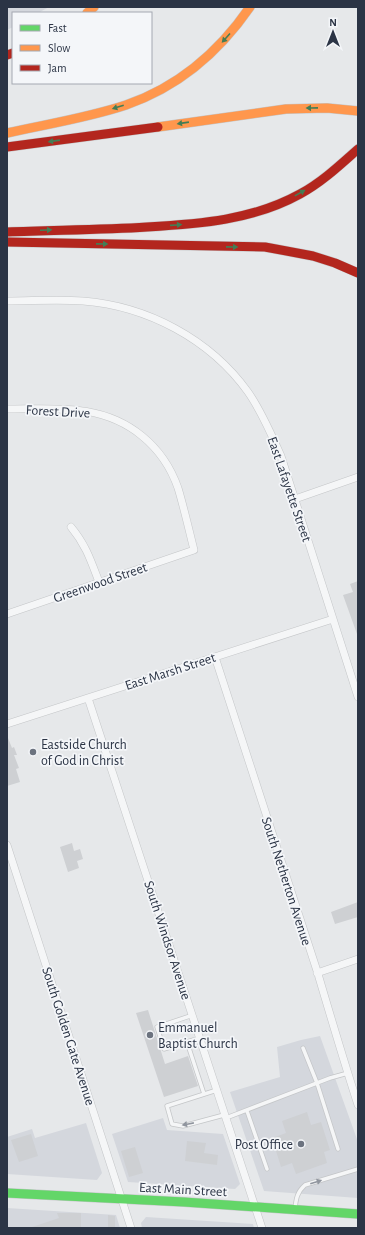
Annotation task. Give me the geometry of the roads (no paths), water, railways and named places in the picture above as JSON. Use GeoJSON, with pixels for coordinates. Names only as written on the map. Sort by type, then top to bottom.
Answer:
{"type":"FeatureCollection","features":[{"type":"Feature","properties":{"kind":"main road"},"geometry":{"type":"LineString","coordinates":[[7,133],[103,112],[126,105],[160,90],[187,74],[210,55],[229,35],[250,7]]}},
{"type":"Feature","properties":{"kind":"main road"},"geometry":{"type":"LineString","coordinates":[[7,147],[286,109],[327,108],[354,111]]}},
{"type":"Feature","properties":{"kind":"main road"},"geometry":{"type":"LineString","coordinates":[[7,232],[135,228],[195,224],[236,218],[268,208],[300,194],[329,175],[358,149]]}},
{"type":"Feature","properties":{"kind":"main road"},"geometry":{"type":"LineString","coordinates":[[7,242],[265,247],[298,251],[325,258],[358,273]]}},
{"type":"Feature","properties":{"kind":"main road","name":"East Main Street"},"geometry":{"type":"LineString","coordinates":[[7,1193],[358,1214]]}},
{"type":"Feature","properties":{"kind":"street","name":"East Lafayette Street"},"geometry":{"type":"LineString","coordinates":[[7,301],[83,301],[115,306],[153,318],[193,339],[222,363],[247,391],[267,422],[281,456],[358,697]]}},
{"type":"Feature","properties":{"kind":"street","name":"Forest Drive"},"geometry":{"type":"LineString","coordinates":[[7,409],[72,409],[89,411],[108,416],[131,427],[151,443],[172,475],[178,488],[194,550]]}},
{"type":"Feature","properties":{"kind":"street"},"geometry":{"type":"LineString","coordinates":[[295,499],[358,477]]}},
{"type":"Feature","properties":{"kind":"street"},"geometry":{"type":"LineString","coordinates":[[71,527],[81,538],[88,550],[99,582]]}},
{"type":"Feature","properties":{"kind":"street","name":"Greenwood Street"},"geometry":{"type":"LineString","coordinates":[[7,614],[194,550]]}},
{"type":"Feature","properties":{"kind":"street","name":"East Marsh Street"},"geometry":{"type":"LineString","coordinates":[[7,724],[332,619]]}},
{"type":"Feature","properties":{"kind":"street","name":"South Netherton Avenue"},"geometry":{"type":"LineString","coordinates":[[215,657],[358,1105]]}},
{"type":"Feature","properties":{"kind":"street","name":"South Windsor Avenue"},"geometry":{"type":"LineString","coordinates":[[88,698],[262,1228]]}},
{"type":"Feature","properties":{"kind":"street","name":"South Golden Gate Avenue"},"geometry":{"type":"LineString","coordinates":[[7,845],[131,1228]]}},
{"type":"Feature","properties":{"kind":"street"},"geometry":{"type":"LineString","coordinates":[[317,973],[358,959]]}},
{"type":"Feature","properties":{"kind":"lane"},"geometry":{"type":"LineString","coordinates":[[193,1015],[157,1027],[164,1049],[200,1038]]}},
{"type":"Feature","properties":{"kind":"lane"},"geometry":{"type":"LineString","coordinates":[[187,1042],[204,1094]]}},
{"type":"Feature","properties":{"kind":"lane"},"geometry":{"type":"LineString","coordinates":[[303,1048],[317,1083],[338,1150]]}},
{"type":"Feature","properties":{"kind":"lane"},"geometry":{"type":"LineString","coordinates":[[217,1090],[166,1106],[172,1124],[183,1126],[247,1111],[330,1078],[348,1074]]}},
{"type":"Feature","properties":{"kind":"lane"},"geometry":{"type":"LineString","coordinates":[[247,1111],[267,1169]]}},
{"type":"Feature","properties":{"kind":"lane"},"geometry":{"type":"LineString","coordinates":[[295,1210],[296,1198],[300,1190],[305,1185],[358,1169]]}},
{"type":"Feature","properties":{"kind":"place","name":"Eastside Church of God in Christ"},"geometry":{"type":"Point","coordinates":[33,752]}},
{"type":"Feature","properties":{"kind":"place","name":"Emmanuel Baptist Church"},"geometry":{"type":"Point","coordinates":[150,1035]}},
{"type":"Feature","properties":{"kind":"place","name":"Post Office"},"geometry":{"type":"Point","coordinates":[301,1144]}}]}
